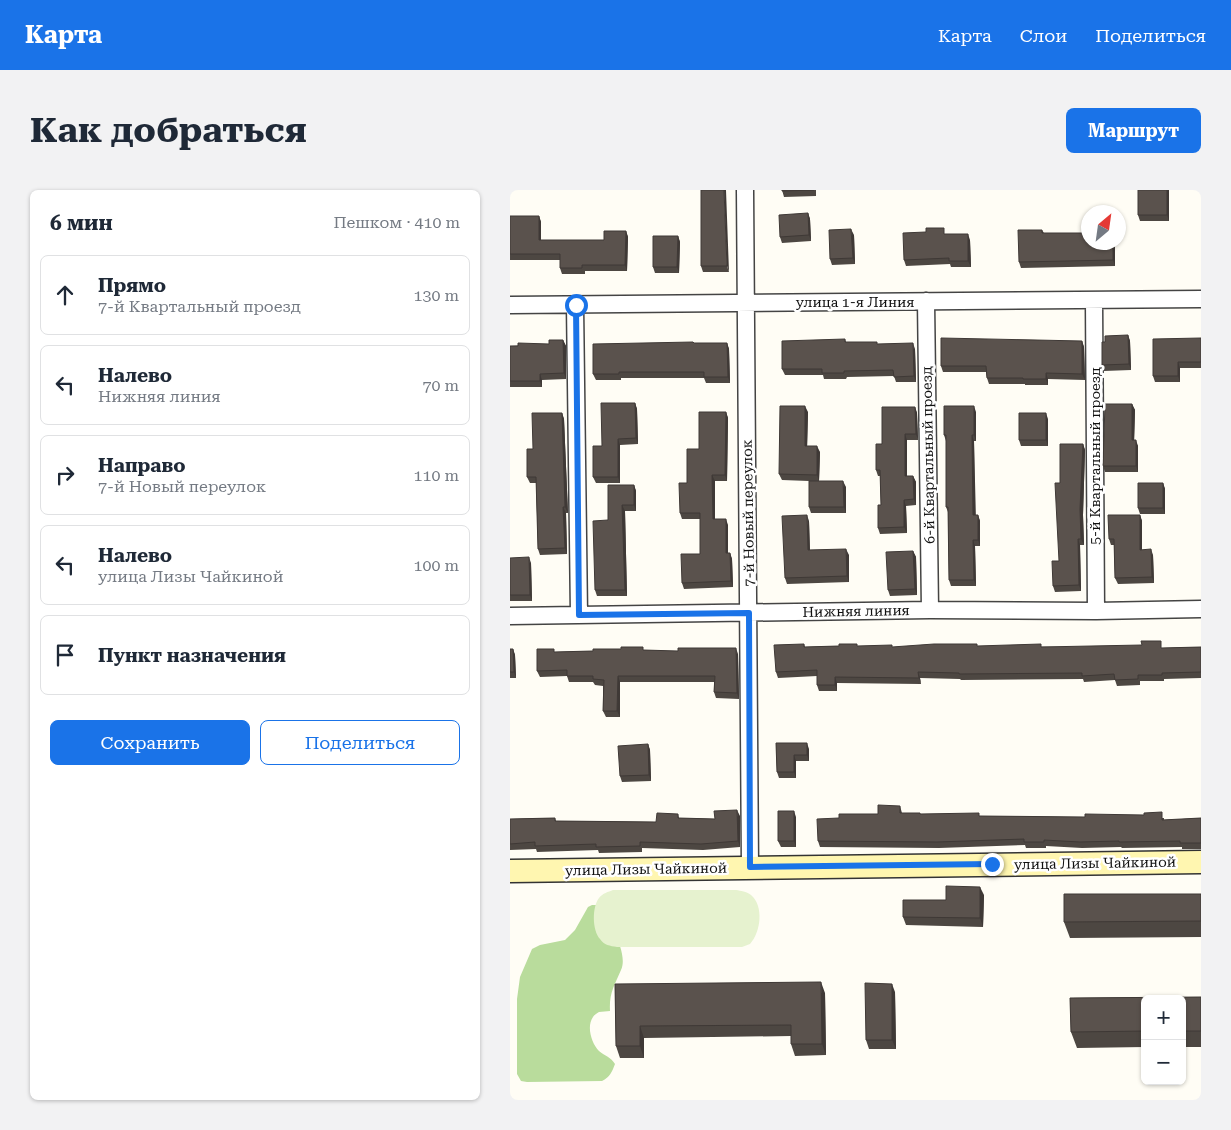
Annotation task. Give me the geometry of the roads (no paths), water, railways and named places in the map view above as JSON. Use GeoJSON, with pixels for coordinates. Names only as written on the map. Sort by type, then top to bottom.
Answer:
{"type":"FeatureCollection","features":[{"type":"Feature","properties":{"kind":"main road","name":"улица Лизы Чайкиной"},"geometry":{"type":"LineString","coordinates":[[510,871],[1201,862]]}},
{"type":"Feature","properties":{"kind":"street","name":"7-й Новый переулок"},"geometry":{"type":"LineString","coordinates":[[745,190],[750,867]]}},
{"type":"Feature","properties":{"kind":"street","name":"улица 1-я Линия"},"geometry":{"type":"LineString","coordinates":[[510,304],[1201,299]]}},
{"type":"Feature","properties":{"kind":"street","name":"6-й Квартальный проезд"},"geometry":{"type":"LineString","coordinates":[[926,301],[930,610]]}},
{"type":"Feature","properties":{"kind":"street","name":"5-й Квартальный проезд"},"geometry":{"type":"LineString","coordinates":[[1094,301],[1096,611]]}},
{"type":"Feature","properties":{"kind":"street"},"geometry":{"type":"LineString","coordinates":[[576,305],[579,615]]}},
{"type":"Feature","properties":{"kind":"street","name":"Нижняя линия"},"geometry":{"type":"LineString","coordinates":[[510,616],[930,610],[1096,611],[1201,609]]}}]}
